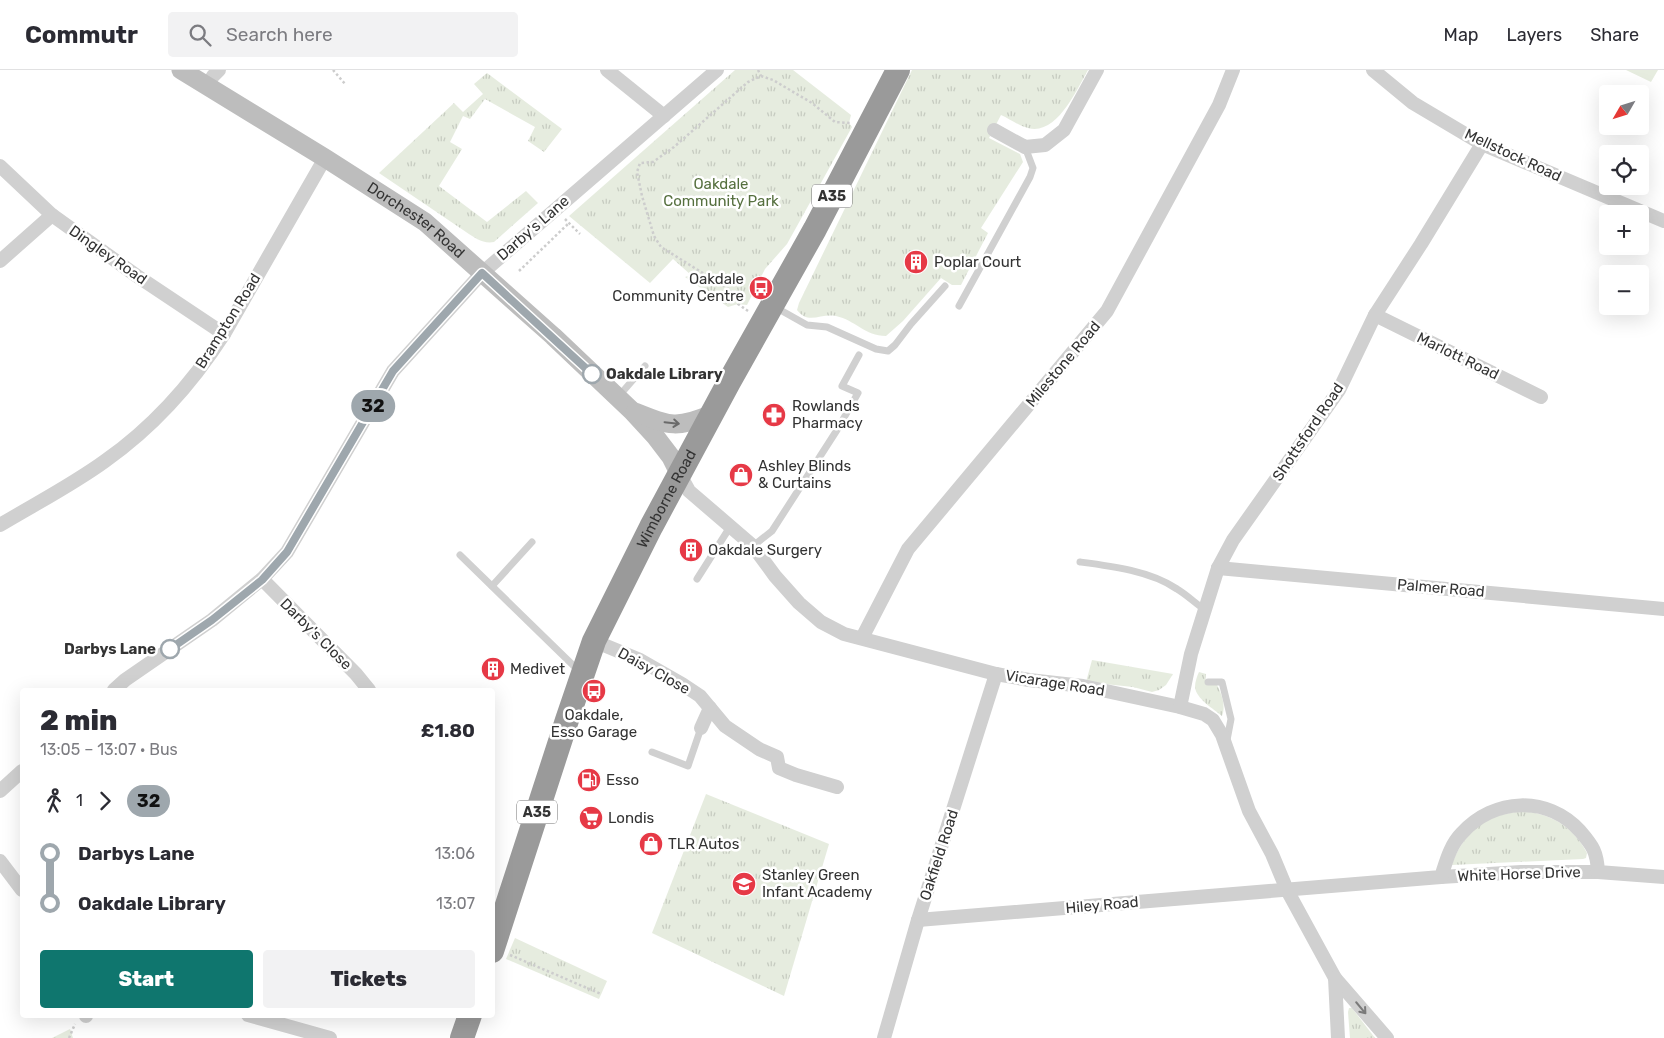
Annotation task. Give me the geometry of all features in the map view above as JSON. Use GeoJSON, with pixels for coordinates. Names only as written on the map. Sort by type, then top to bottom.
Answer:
{"type":"FeatureCollection","features":[{"type":"Feature","properties":{"kind":"highway","name":"Wimborne Road"},"geometry":{"type":"LineString","coordinates":[[495,943],[594,641],[679,473],[768,314],[898,70]]}},
{"type":"Feature","properties":{"kind":"highway"},"geometry":{"type":"LineString","coordinates":[[462,1038],[469,1018]]}},
{"type":"Feature","properties":{"kind":"street","name":"Dorchester Road"},"geometry":{"type":"LineString","coordinates":[[181,70],[425,222],[553,336],[618,397],[655,436],[671,457],[679,473]]}},
{"type":"Feature","properties":{"kind":"street"},"geometry":{"type":"LineString","coordinates":[[207,86],[219,70]]}},
{"type":"Feature","properties":{"kind":"street"},"geometry":{"type":"LineString","coordinates":[[607,70],[664,116]]}},
{"type":"Feature","properties":{"kind":"street","name":"Darby's Lane"},"geometry":{"type":"LineString","coordinates":[[116,688],[212,620],[262,580],[287,552],[393,371],[482,273],[717,70]]}},
{"type":"Feature","properties":{"kind":"street"},"geometry":{"type":"LineString","coordinates":[[994,130],[1025,148],[1045,145],[1064,130],[1096,70]]}},
{"type":"Feature","properties":{"kind":"street","name":"Milestone Road"},"geometry":{"type":"LineString","coordinates":[[862,638],[908,549],[1108,311],[1218,105],[1233,70]]}},
{"type":"Feature","properties":{"kind":"street","name":"Mellstock Road"},"geometry":{"type":"LineString","coordinates":[[1373,70],[1413,103],[1482,144],[1664,221]]}},
{"type":"Feature","properties":{"kind":"street","name":"Shottsford Road"},"geometry":{"type":"LineString","coordinates":[[1180,707],[1191,654],[1218,568],[1233,540],[1339,390],[1375,315],[1482,144]]}},
{"type":"Feature","properties":{"kind":"street","name":"Brampton Road"},"geometry":{"type":"LineString","coordinates":[[0,525],[104,461],[162,412],[190,381],[210,356],[224,334],[325,158]]}},
{"type":"Feature","properties":{"kind":"street","name":"Dingley Road"},"geometry":{"type":"LineString","coordinates":[[0,166],[52,215],[137,276],[224,334]]}},
{"type":"Feature","properties":{"kind":"street"},"geometry":{"type":"LineString","coordinates":[[0,261],[52,215]]}},
{"type":"Feature","properties":{"kind":"street","name":"Marlott Road"},"geometry":{"type":"LineString","coordinates":[[1375,315],[1540,397]]}},
{"type":"Feature","properties":{"kind":"street"},"geometry":{"type":"LineString","coordinates":[[632,411],[673,424],[686,424],[712,414]]}},
{"type":"Feature","properties":{"kind":"street","name":"Vicarage Road"},"geometry":{"type":"LineString","coordinates":[[679,473],[689,491],[753,546],[775,576],[799,603],[821,622],[844,634],[996,674],[1028,680],[1083,686],[1180,707],[1204,714],[1213,720],[1222,734],[1249,811],[1272,854],[1286,890],[1335,978],[1387,1038]]}},
{"type":"Feature","properties":{"kind":"street","name":"Palmer Road"},"geometry":{"type":"LineString","coordinates":[[1218,568],[1664,609]]}},
{"type":"Feature","properties":{"kind":"street","name":"Darby's Close"},"geometry":{"type":"LineString","coordinates":[[262,580],[356,674],[367,688]]}},
{"type":"Feature","properties":{"kind":"street","name":"Daisy Close"},"geometry":{"type":"LineString","coordinates":[[594,641],[640,660],[700,696],[725,726],[777,757],[778,768],[837,787]]}},
{"type":"Feature","properties":{"kind":"street","name":"Oakfield Road"},"geometry":{"type":"LineString","coordinates":[[884,1038],[918,920],[996,674]]}},
{"type":"Feature","properties":{"kind":"street"},"geometry":{"type":"LineString","coordinates":[[701,728],[710,708]]}},
{"type":"Feature","properties":{"kind":"street"},"geometry":{"type":"LineString","coordinates":[[0,791],[20,773]]}},
{"type":"Feature","properties":{"kind":"street","name":"White Horse Drive"},"geometry":{"type":"LineString","coordinates":[[1441,877],[1452,846],[1469,825],[1493,810],[1521,804],[1546,808],[1568,820],[1592,847],[1597,856],[1598,872]]}},
{"type":"Feature","properties":{"kind":"street"},"geometry":{"type":"LineString","coordinates":[[0,861],[20,887]]}},
{"type":"Feature","properties":{"kind":"street","name":"White Horse Drive"},"geometry":{"type":"LineString","coordinates":[[1286,890],[1521,872],[1598,872],[1664,877]]}},
{"type":"Feature","properties":{"kind":"street","name":"Hiley Road"},"geometry":{"type":"LineString","coordinates":[[918,920],[1286,890]]}},
{"type":"Feature","properties":{"kind":"street","name":"Vicarage Road"},"geometry":{"type":"LineString","coordinates":[[1335,978],[1338,1038]]}},
{"type":"Feature","properties":{"kind":"street"},"geometry":{"type":"LineString","coordinates":[[259,1018],[330,1038]]}},
{"type":"Feature","properties":{"kind":"lane"},"geometry":{"type":"LineString","coordinates":[[959,306],[1030,177],[1033,168],[1025,148]]}},
{"type":"Feature","properties":{"kind":"lane"},"geometry":{"type":"LineString","coordinates":[[768,314],[807,325],[827,327],[876,349],[888,350],[895,345],[945,286]]}},
{"type":"Feature","properties":{"kind":"lane"},"geometry":{"type":"LineString","coordinates":[[753,546],[772,531],[837,430],[858,393],[842,386],[859,354]]}},
{"type":"Feature","properties":{"kind":"lane"},"geometry":{"type":"LineString","coordinates":[[618,397],[645,366]]}},
{"type":"Feature","properties":{"kind":"lane"},"geometry":{"type":"LineString","coordinates":[[697,579],[730,527]]}},
{"type":"Feature","properties":{"kind":"lane"},"geometry":{"type":"LineString","coordinates":[[492,586],[532,542]]}},
{"type":"Feature","properties":{"kind":"lane"},"geometry":{"type":"LineString","coordinates":[[460,555],[582,674]]}},
{"type":"Feature","properties":{"kind":"lane"},"geometry":{"type":"LineString","coordinates":[[1080,562],[1112,566],[1152,577],[1177,588],[1205,610]]}},
{"type":"Feature","properties":{"kind":"lane"},"geometry":{"type":"LineString","coordinates":[[1208,682],[1222,682],[1231,719],[1226,745]]}},
{"type":"Feature","properties":{"kind":"lane"},"geometry":{"type":"LineString","coordinates":[[652,752],[688,766],[701,728]]}},
{"type":"Feature","properties":{"kind":"path"},"geometry":{"type":"LineString","coordinates":[[334,70],[346,85]]}},
{"type":"Feature","properties":{"kind":"path"},"geometry":{"type":"LineString","coordinates":[[758,70],[761,76]]}},
{"type":"Feature","properties":{"kind":"path"},"geometry":{"type":"LineString","coordinates":[[768,314],[738,304],[730,290],[661,247],[649,224],[637,172],[640,163],[653,162],[674,147],[748,82],[761,76],[773,80],[812,103],[834,122],[849,123],[866,131]]}},
{"type":"Feature","properties":{"kind":"path"},"geometry":{"type":"LineString","coordinates":[[519,271],[569,223],[580,234]]}},
{"type":"Feature","properties":{"kind":"path"},"geometry":{"type":"LineString","coordinates":[[495,950],[601,994]]}},
{"type":"Feature","properties":{"kind":"green space","name":"Oakdale Community Park"},"geometry":{"type":"Polygon","coordinates":[[[735,70],[793,70],[851,115],[849,123],[852,127],[787,244],[765,269],[747,305],[738,304],[728,307],[685,277],[691,275],[673,259],[650,283],[569,216],[735,70]]]}},
{"type":"Feature","properties":{"kind":"green space"},"geometry":{"type":"Polygon","coordinates":[[[912,70],[1088,70],[1065,109],[1048,125],[1038,129],[1028,128],[1001,115],[989,138],[1020,154],[1023,162],[981,228],[988,233],[961,285],[952,285],[941,278],[903,321],[886,336],[866,331],[836,316],[806,317],[797,310],[799,303],[912,70]]]}},
{"type":"Feature","properties":{"kind":"green space"},"geometry":{"type":"Polygon","coordinates":[[[1626,70],[1658,70],[1651,82],[1626,70]]]}},
{"type":"Feature","properties":{"kind":"green space"},"geometry":{"type":"Polygon","coordinates":[[[487,73],[562,129],[544,152],[528,141],[535,127],[485,99],[470,119],[463,116],[450,142],[462,149],[439,186],[487,222],[526,191],[538,203],[494,242],[483,241],[473,236],[379,173],[454,103],[463,112],[483,94],[474,84],[487,73]]]}},
{"type":"Feature","properties":{"kind":"green space"},"geometry":{"type":"Polygon","coordinates":[[[1092,660],[1173,674],[1166,685],[1152,692],[1133,687],[1086,682],[1092,660]]]}},
{"type":"Feature","properties":{"kind":"green space"},"geometry":{"type":"Polygon","coordinates":[[[1199,672],[1206,674],[1205,684],[1217,685],[1223,700],[1224,709],[1222,716],[1202,700],[1196,691],[1195,683],[1199,672]]]}},
{"type":"Feature","properties":{"kind":"green space"},"geometry":{"type":"Polygon","coordinates":[[[706,794],[829,844],[784,996],[652,933],[706,794]]]}},
{"type":"Feature","properties":{"kind":"green space"},"geometry":{"type":"Polygon","coordinates":[[[1520,811],[1551,818],[1568,828],[1587,853],[1586,858],[1452,865],[1458,850],[1474,829],[1488,819],[1520,811]]]}},
{"type":"Feature","properties":{"kind":"green space"},"geometry":{"type":"Polygon","coordinates":[[[515,938],[607,981],[599,999],[506,959],[515,938]]]}},
{"type":"Feature","properties":{"kind":"green space"},"geometry":{"type":"Polygon","coordinates":[[[1349,1008],[1352,1008],[1375,1038],[1350,1038],[1349,1008]]]}},
{"type":"Feature","properties":{"kind":"green space"},"geometry":{"type":"Polygon","coordinates":[[[70,1029],[73,1038],[52,1038],[70,1029]]]}},
{"type":"Feature","properties":{"kind":"bus line","name":"32"},"geometry":{"type":"LineString","coordinates":[[170,649],[212,620],[262,580],[287,552],[393,371],[482,273],[553,336],[592,374]]}},
{"type":"Feature","properties":{"kind":"place","name":"Poplar Court"},"geometry":{"type":"Point","coordinates":[916,262]}},
{"type":"Feature","properties":{"kind":"place","name":"Oakdale Community Centre"},"geometry":{"type":"Point","coordinates":[761,288]}},
{"type":"Feature","properties":{"kind":"place","name":"Oakdale Library"},"geometry":{"type":"Point","coordinates":[592,374]}},
{"type":"Feature","properties":{"kind":"place","name":"Rowlands Pharmacy"},"geometry":{"type":"Point","coordinates":[774,415]}},
{"type":"Feature","properties":{"kind":"place","name":"Ashley Blinds & Curtains"},"geometry":{"type":"Point","coordinates":[741,475]}},
{"type":"Feature","properties":{"kind":"place","name":"Oakdale Surgery"},"geometry":{"type":"Point","coordinates":[691,550]}},
{"type":"Feature","properties":{"kind":"place","name":"Darbys Lane"},"geometry":{"type":"Point","coordinates":[170,649]}},
{"type":"Feature","properties":{"kind":"place","name":"Medivet"},"geometry":{"type":"Point","coordinates":[493,669]}},
{"type":"Feature","properties":{"kind":"place","name":"Oakdale, Esso Garage"},"geometry":{"type":"Point","coordinates":[594,691]}},
{"type":"Feature","properties":{"kind":"place","name":"Esso"},"geometry":{"type":"Point","coordinates":[589,780]}},
{"type":"Feature","properties":{"kind":"place","name":"Londis"},"geometry":{"type":"Point","coordinates":[591,818]}},
{"type":"Feature","properties":{"kind":"place","name":"TLR Autos"},"geometry":{"type":"Point","coordinates":[651,844]}},
{"type":"Feature","properties":{"kind":"place","name":"Stanley Green Infant Academy"},"geometry":{"type":"Point","coordinates":[744,884]}}]}
